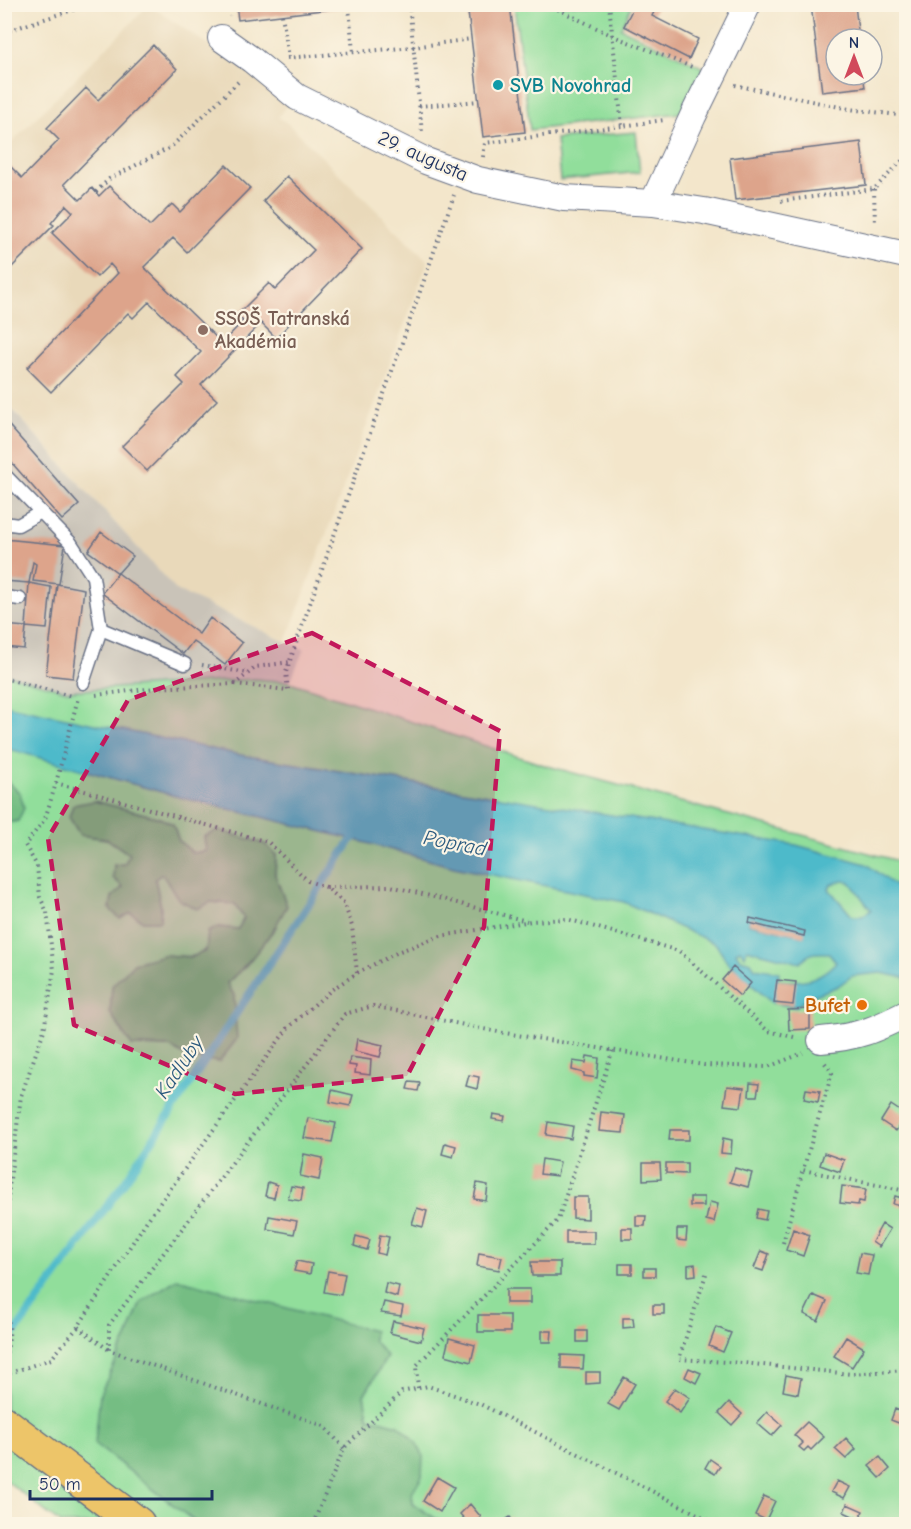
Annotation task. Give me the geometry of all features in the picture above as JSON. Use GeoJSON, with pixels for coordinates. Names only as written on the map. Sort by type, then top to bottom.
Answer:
{"type":"FeatureCollection","features":[{"type":"Feature","properties":{"kind":"main road"},"geometry":{"type":"LineString","coordinates":[[4,1423],[138,1524]]}},
{"type":"Feature","properties":{"kind":"street"},"geometry":{"type":"LineString","coordinates":[[653,203],[748,4]]}},
{"type":"Feature","properties":{"kind":"street","name":"29. augusta"},"geometry":{"type":"LineString","coordinates":[[221,38],[297,97],[426,161],[470,177],[564,198],[653,203],[704,211],[906,255]]}},
{"type":"Feature","properties":{"kind":"street"},"geometry":{"type":"LineString","coordinates":[[817,1043],[868,1032],[906,1014]]}},
{"type":"Feature","properties":{"kind":"lane"},"geometry":{"type":"LineString","coordinates":[[4,474],[71,543],[93,577],[101,629],[83,683]]}},
{"type":"Feature","properties":{"kind":"lane"},"geometry":{"type":"LineString","coordinates":[[4,523],[18,525],[41,512]]}},
{"type":"Feature","properties":{"kind":"lane"},"geometry":{"type":"LineString","coordinates":[[4,597],[20,600]]}},
{"type":"Feature","properties":{"kind":"lane"},"geometry":{"type":"LineString","coordinates":[[101,629],[185,664]]}},
{"type":"Feature","properties":{"kind":"path"},"geometry":{"type":"LineString","coordinates":[[4,32],[91,4]]}},
{"type":"Feature","properties":{"kind":"path"},"geometry":{"type":"LineString","coordinates":[[409,4],[426,161]]}},
{"type":"Feature","properties":{"kind":"path"},"geometry":{"type":"LineString","coordinates":[[609,4],[622,126]]}},
{"type":"Feature","properties":{"kind":"path"},"geometry":{"type":"LineString","coordinates":[[349,7],[353,52]]}},
{"type":"Feature","properties":{"kind":"path"},"geometry":{"type":"LineString","coordinates":[[282,15],[289,57]]}},
{"type":"Feature","properties":{"kind":"path"},"geometry":{"type":"LineString","coordinates":[[96,192],[109,178],[171,147],[254,62],[414,47],[471,39]]}},
{"type":"Feature","properties":{"kind":"path"},"geometry":{"type":"LineString","coordinates":[[419,106],[479,101]]}},
{"type":"Feature","properties":{"kind":"path"},"geometry":{"type":"LineString","coordinates":[[236,684],[288,690],[286,672],[470,177],[485,143],[693,116]]}},
{"type":"Feature","properties":{"kind":"path"},"geometry":{"type":"LineString","coordinates":[[770,202],[874,189],[906,157]]}},
{"type":"Feature","properties":{"kind":"path"},"geometry":{"type":"LineString","coordinates":[[874,189],[875,228]]}},
{"type":"Feature","properties":{"kind":"path"},"geometry":{"type":"LineString","coordinates":[[185,664],[248,673]]}},
{"type":"Feature","properties":{"kind":"path"},"geometry":{"type":"LineString","coordinates":[[4,678],[78,698]]}},
{"type":"Feature","properties":{"kind":"path"},"geometry":{"type":"LineString","coordinates":[[4,1251],[9,1187],[21,1096],[44,1030],[54,970],[47,912],[40,897],[37,866],[25,846],[45,819],[83,683]]}},
{"type":"Feature","properties":{"kind":"path"},"geometry":{"type":"LineString","coordinates":[[56,783],[268,842],[308,881],[326,887],[391,886],[531,921]]}},
{"type":"Feature","properties":{"kind":"path"},"geometry":{"type":"LineString","coordinates":[[326,887],[344,903],[352,926],[357,973]]}},
{"type":"Feature","properties":{"kind":"path"},"geometry":{"type":"LineString","coordinates":[[4,1375],[51,1359],[78,1327],[147,1222],[288,1028],[331,990],[357,973],[400,951],[441,936],[531,921],[567,919],[679,951],[768,1031],[817,1043]]}},
{"type":"Feature","properties":{"kind":"path"},"geometry":{"type":"LineString","coordinates":[[109,1350],[109,1325],[345,1014],[373,1006],[498,1032],[704,1065],[768,1067],[801,1055],[817,1043]]}},
{"type":"Feature","properties":{"kind":"path"},"geometry":{"type":"LineString","coordinates":[[783,1243],[832,1073],[817,1043]]}},
{"type":"Feature","properties":{"kind":"path"},"geometry":{"type":"LineString","coordinates":[[418,1388],[416,1366],[558,1220],[613,1050]]}},
{"type":"Feature","properties":{"kind":"path"},"geometry":{"type":"LineString","coordinates":[[803,1170],[906,1191]]}},
{"type":"Feature","properties":{"kind":"path"},"geometry":{"type":"LineString","coordinates":[[706,1275],[679,1359],[851,1374],[906,1370]]}},
{"type":"Feature","properties":{"kind":"path"},"geometry":{"type":"LineString","coordinates":[[4,1304],[10,1322],[9,1344],[4,1363]]}},
{"type":"Feature","properties":{"kind":"path"},"geometry":{"type":"LineString","coordinates":[[78,1327],[109,1350],[324,1426],[344,1448]]}},
{"type":"Feature","properties":{"kind":"path"},"geometry":{"type":"LineString","coordinates":[[313,1524],[344,1448],[402,1392],[428,1386],[480,1404],[717,1524]]}},
{"type":"Feature","properties":{"kind":"highlighted area"},"geometry":{"type":"Polygon","coordinates":[[[312,633],[500,731],[484,927],[407,1076],[235,1094],[74,1025],[48,838],[128,700],[312,633]]]}},
{"type":"Feature","properties":{"kind":"shaded area","name":"SSOŠ Tatranská Akadémia"},"geometry":{"type":"Polygon","coordinates":[[[149,5],[291,101],[278,117],[287,123],[428,261],[286,642],[176,590],[5,400],[4,150],[149,5]]]}},
{"type":"Feature","properties":{"kind":"shaded area"},"geometry":{"type":"Polygon","coordinates":[[[4,400],[176,590],[304,649],[290,682],[255,679],[67,691],[5,674],[4,400]]]}},
{"type":"Feature","properties":{"kind":"green space"},"geometry":{"type":"Polygon","coordinates":[[[514,5],[632,5],[621,28],[704,68],[680,113],[530,130],[514,5]]]}},
{"type":"Feature","properties":{"kind":"green space"},"geometry":{"type":"Polygon","coordinates":[[[636,132],[640,172],[560,180],[556,139],[636,132]]]}},
{"type":"Feature","properties":{"kind":"green space"},"geometry":{"type":"Polygon","coordinates":[[[5,674],[67,691],[255,679],[290,682],[544,765],[906,863],[906,1524],[444,1524],[413,1504],[412,1493],[422,1476],[398,1425],[368,1417],[364,1395],[386,1357],[141,1302],[127,1338],[95,1444],[198,1524],[61,1524],[7,1481],[5,1484],[4,823],[18,821],[20,793],[5,780],[5,674]],[[94,801],[80,835],[107,839],[129,854],[125,864],[114,865],[131,913],[143,921],[161,907],[155,879],[162,874],[197,908],[210,902],[234,904],[244,918],[238,929],[218,927],[208,946],[198,954],[186,957],[164,955],[132,1046],[170,1047],[190,1058],[227,983],[244,968],[276,927],[279,890],[275,875],[276,855],[206,851],[193,853],[179,841],[173,824],[160,818],[94,801]]]}},
{"type":"Feature","properties":{"kind":"green space"},"geometry":{"type":"Polygon","coordinates":[[[5,780],[20,793],[24,808],[18,821],[5,823],[5,780]]]}},
{"type":"Feature","properties":{"kind":"green space"},"geometry":{"type":"Polygon","coordinates":[[[94,801],[160,818],[173,824],[179,841],[193,853],[206,851],[204,837],[218,830],[265,844],[276,855],[275,875],[287,906],[261,947],[227,983],[234,995],[237,1039],[219,1062],[190,1058],[170,1047],[132,1046],[110,1013],[112,986],[134,963],[164,955],[192,957],[206,951],[208,932],[218,927],[238,929],[244,918],[234,904],[211,902],[197,909],[179,900],[162,874],[155,879],[161,907],[160,921],[143,921],[131,913],[120,919],[110,909],[112,897],[123,887],[113,878],[114,865],[125,864],[129,854],[107,839],[80,835],[69,817],[73,805],[94,801]]]}},
{"type":"Feature","properties":{"kind":"green space"},"geometry":{"type":"Polygon","coordinates":[[[177,1279],[374,1331],[373,1340],[387,1357],[364,1395],[368,1417],[398,1425],[415,1441],[423,1455],[422,1476],[412,1493],[413,1504],[444,1524],[198,1524],[95,1444],[100,1394],[127,1338],[141,1302],[177,1279]]]}},
{"type":"Feature","properties":{"kind":"water","name":"Poprad"},"geometry":{"type":"Polygon","coordinates":[[[4,705],[241,755],[796,845],[866,864],[906,894],[906,978],[881,973],[852,976],[838,986],[808,998],[795,1007],[772,1003],[727,962],[716,944],[624,902],[454,867],[352,839],[179,797],[5,748],[4,705]],[[850,882],[831,884],[829,889],[852,916],[862,916],[871,910],[850,882]],[[750,918],[749,924],[804,936],[804,931],[750,918]],[[747,949],[745,956],[740,950],[736,952],[740,959],[751,962],[755,968],[779,972],[778,980],[787,981],[802,981],[816,977],[836,962],[829,953],[810,955],[800,963],[747,949]]]}},
{"type":"Feature","properties":{"kind":"building"},"geometry":{"type":"Polygon","coordinates":[[[236,4],[356,4],[356,6],[238,20],[236,4]]]}},
{"type":"Feature","properties":{"kind":"building"},"geometry":{"type":"Polygon","coordinates":[[[467,4],[510,4],[525,132],[483,137],[467,4]]]}},
{"type":"Feature","properties":{"kind":"building"},"geometry":{"type":"Polygon","coordinates":[[[635,4],[658,4],[652,16],[698,39],[689,59],[624,26],[635,4]]]}},
{"type":"Feature","properties":{"kind":"building"},"geometry":{"type":"Polygon","coordinates":[[[811,5],[855,5],[858,27],[824,27],[824,87],[865,87],[822,92],[811,5]]]}},
{"type":"Feature","properties":{"kind":"building"},"geometry":{"type":"Polygon","coordinates":[[[153,45],[177,69],[64,184],[80,200],[92,188],[99,196],[109,186],[150,226],[172,204],[180,212],[226,165],[250,188],[187,252],[173,238],[144,267],[222,343],[243,321],[237,315],[269,283],[275,290],[314,250],[263,201],[287,176],[362,249],[276,338],[261,323],[201,385],[217,400],[147,471],[122,446],[184,384],[177,377],[201,352],[149,302],[133,318],[128,313],[51,392],[27,368],[118,273],[110,264],[97,277],[52,233],[73,212],[66,205],[51,223],[54,225],[4,275],[4,172],[10,166],[22,178],[59,140],[47,128],[86,88],[98,100],[153,45]]]}},
{"type":"Feature","properties":{"kind":"building"},"geometry":{"type":"Polygon","coordinates":[[[861,142],[866,185],[735,200],[730,158],[861,142]]]}},
{"type":"Feature","properties":{"kind":"building"},"geometry":{"type":"Polygon","coordinates":[[[4,420],[79,505],[62,520],[4,454],[4,420]]]}},
{"type":"Feature","properties":{"kind":"building"},"geometry":{"type":"Polygon","coordinates":[[[101,532],[133,556],[118,573],[88,551],[101,532]]]}},
{"type":"Feature","properties":{"kind":"building"},"geometry":{"type":"Polygon","coordinates":[[[4,539],[65,545],[59,584],[33,581],[36,564],[33,562],[29,583],[4,581],[4,539]]]}},
{"type":"Feature","properties":{"kind":"building"},"geometry":{"type":"Polygon","coordinates":[[[118,573],[199,634],[210,618],[242,643],[225,665],[193,641],[183,654],[102,593],[118,573]]]}},
{"type":"Feature","properties":{"kind":"building"},"geometry":{"type":"Polygon","coordinates":[[[29,583],[51,587],[47,629],[26,627],[29,583]]]}},
{"type":"Feature","properties":{"kind":"building"},"geometry":{"type":"Polygon","coordinates":[[[57,584],[84,589],[73,678],[46,675],[57,584]]]}},
{"type":"Feature","properties":{"kind":"building"},"geometry":{"type":"Polygon","coordinates":[[[4,625],[26,627],[24,649],[4,647],[4,625]]]}},
{"type":"Feature","properties":{"kind":"building"},"geometry":{"type":"Polygon","coordinates":[[[750,918],[805,931],[804,936],[749,923],[750,918]]]}},
{"type":"Feature","properties":{"kind":"building"},"geometry":{"type":"Polygon","coordinates":[[[733,967],[751,983],[740,996],[722,980],[733,967]]]}},
{"type":"Feature","properties":{"kind":"building"},"geometry":{"type":"Polygon","coordinates":[[[777,980],[796,982],[793,1005],[774,1003],[777,980]]]}},
{"type":"Feature","properties":{"kind":"building"},"geometry":{"type":"Polygon","coordinates":[[[810,1009],[810,1029],[789,1030],[788,1010],[810,1009]]]}},
{"type":"Feature","properties":{"kind":"building"},"geometry":{"type":"Polygon","coordinates":[[[357,1039],[383,1045],[380,1057],[355,1051],[357,1039]]]}},
{"type":"Feature","properties":{"kind":"building"},"geometry":{"type":"Polygon","coordinates":[[[587,1056],[599,1058],[597,1078],[584,1076],[584,1073],[572,1070],[573,1061],[586,1063],[587,1056]]]}},
{"type":"Feature","properties":{"kind":"building"},"geometry":{"type":"Polygon","coordinates":[[[350,1057],[371,1060],[370,1075],[355,1073],[356,1066],[349,1065],[350,1057]]]}},
{"type":"Feature","properties":{"kind":"building"},"geometry":{"type":"Polygon","coordinates":[[[469,1075],[479,1077],[477,1089],[466,1086],[469,1075]]]}},
{"type":"Feature","properties":{"kind":"building"},"geometry":{"type":"Polygon","coordinates":[[[409,1082],[420,1083],[418,1091],[407,1089],[409,1082]]]}},
{"type":"Feature","properties":{"kind":"building"},"geometry":{"type":"Polygon","coordinates":[[[750,1083],[759,1084],[757,1096],[749,1096],[750,1083]]]}},
{"type":"Feature","properties":{"kind":"building"},"geometry":{"type":"Polygon","coordinates":[[[727,1086],[744,1088],[741,1107],[724,1105],[727,1086]]]}},
{"type":"Feature","properties":{"kind":"building"},"geometry":{"type":"Polygon","coordinates":[[[806,1089],[820,1091],[818,1102],[804,1099],[806,1089]]]}},
{"type":"Feature","properties":{"kind":"building"},"geometry":{"type":"Polygon","coordinates":[[[332,1090],[353,1095],[350,1106],[330,1102],[332,1090]]]}},
{"type":"Feature","properties":{"kind":"building"},"geometry":{"type":"Polygon","coordinates":[[[891,1105],[906,1115],[896,1131],[881,1121],[891,1105]]]}},
{"type":"Feature","properties":{"kind":"building"},"geometry":{"type":"Polygon","coordinates":[[[601,1112],[625,1115],[623,1133],[599,1131],[601,1112]]]}},
{"type":"Feature","properties":{"kind":"building"},"geometry":{"type":"Polygon","coordinates":[[[493,1114],[505,1116],[504,1121],[492,1119],[493,1114]]]}},
{"type":"Feature","properties":{"kind":"building"},"geometry":{"type":"Polygon","coordinates":[[[308,1118],[336,1123],[332,1142],[304,1138],[308,1118]]]}},
{"type":"Feature","properties":{"kind":"building"},"geometry":{"type":"Polygon","coordinates":[[[548,1122],[573,1126],[571,1139],[546,1135],[548,1122]]]}},
{"type":"Feature","properties":{"kind":"building"},"geometry":{"type":"Polygon","coordinates":[[[670,1130],[689,1130],[689,1140],[669,1140],[670,1130]]]}},
{"type":"Feature","properties":{"kind":"building"},"geometry":{"type":"Polygon","coordinates":[[[723,1138],[732,1140],[731,1154],[721,1153],[723,1138]]]}},
{"type":"Feature","properties":{"kind":"building"},"geometry":{"type":"Polygon","coordinates":[[[445,1143],[456,1146],[453,1157],[442,1154],[445,1143]]]}},
{"type":"Feature","properties":{"kind":"building"},"geometry":{"type":"Polygon","coordinates":[[[824,1153],[844,1160],[840,1172],[820,1165],[824,1153]]]}},
{"type":"Feature","properties":{"kind":"building"},"geometry":{"type":"Polygon","coordinates":[[[304,1154],[323,1158],[319,1180],[300,1176],[304,1154]]]}},
{"type":"Feature","properties":{"kind":"building"},"geometry":{"type":"Polygon","coordinates":[[[542,1159],[560,1162],[557,1176],[540,1174],[542,1159]]]}},
{"type":"Feature","properties":{"kind":"building"},"geometry":{"type":"Polygon","coordinates":[[[643,1163],[660,1163],[661,1179],[643,1180],[643,1163]]]}},
{"type":"Feature","properties":{"kind":"building"},"geometry":{"type":"Polygon","coordinates":[[[666,1163],[687,1163],[687,1174],[666,1173],[666,1163]]]}},
{"type":"Feature","properties":{"kind":"building"},"geometry":{"type":"Polygon","coordinates":[[[735,1168],[752,1173],[748,1187],[730,1182],[735,1168]]]}},
{"type":"Feature","properties":{"kind":"building"},"geometry":{"type":"Polygon","coordinates":[[[268,1182],[277,1185],[274,1198],[265,1196],[268,1182]]]}},
{"type":"Feature","properties":{"kind":"building"},"geometry":{"type":"Polygon","coordinates":[[[477,1183],[488,1185],[486,1201],[474,1199],[477,1183]]]}},
{"type":"Feature","properties":{"kind":"building"},"geometry":{"type":"Polygon","coordinates":[[[291,1186],[303,1188],[301,1201],[288,1199],[291,1186]]]}},
{"type":"Feature","properties":{"kind":"building"},"geometry":{"type":"Polygon","coordinates":[[[842,1186],[866,1189],[864,1202],[859,1201],[858,1205],[840,1203],[842,1186]]]}},
{"type":"Feature","properties":{"kind":"building"},"geometry":{"type":"Polygon","coordinates":[[[895,1196],[906,1199],[904,1207],[893,1204],[895,1196]]]}},
{"type":"Feature","properties":{"kind":"building"},"geometry":{"type":"Polygon","coordinates":[[[573,1197],[588,1197],[588,1219],[573,1218],[573,1197]]]}},
{"type":"Feature","properties":{"kind":"building"},"geometry":{"type":"Polygon","coordinates":[[[690,1197],[704,1197],[704,1206],[690,1206],[690,1197]]]}},
{"type":"Feature","properties":{"kind":"building"},"geometry":{"type":"Polygon","coordinates":[[[710,1202],[718,1204],[714,1222],[706,1220],[710,1202]]]}},
{"type":"Feature","properties":{"kind":"building"},"geometry":{"type":"Polygon","coordinates":[[[417,1208],[427,1211],[423,1227],[412,1224],[417,1208]]]}},
{"type":"Feature","properties":{"kind":"building"},"geometry":{"type":"Polygon","coordinates":[[[758,1209],[767,1211],[765,1220],[756,1218],[758,1209]]]}},
{"type":"Feature","properties":{"kind":"building"},"geometry":{"type":"Polygon","coordinates":[[[269,1216],[297,1221],[294,1234],[267,1229],[269,1216]]]}},
{"type":"Feature","properties":{"kind":"building"},"geometry":{"type":"Polygon","coordinates":[[[636,1216],[646,1216],[645,1226],[636,1226],[636,1216]]]}},
{"type":"Feature","properties":{"kind":"building"},"geometry":{"type":"Polygon","coordinates":[[[882,1224],[890,1229],[879,1247],[872,1242],[882,1224]]]}},
{"type":"Feature","properties":{"kind":"building"},"geometry":{"type":"Polygon","coordinates":[[[622,1228],[632,1228],[632,1239],[622,1239],[622,1228]]]}},
{"type":"Feature","properties":{"kind":"building"},"geometry":{"type":"Polygon","coordinates":[[[677,1229],[687,1229],[686,1241],[677,1240],[677,1229]]]}},
{"type":"Feature","properties":{"kind":"building"},"geometry":{"type":"Polygon","coordinates":[[[793,1229],[810,1235],[803,1256],[786,1250],[793,1229]]]}},
{"type":"Feature","properties":{"kind":"building"},"geometry":{"type":"Polygon","coordinates":[[[566,1231],[594,1231],[594,1244],[566,1244],[566,1231]]]}},
{"type":"Feature","properties":{"kind":"building"},"geometry":{"type":"Polygon","coordinates":[[[380,1235],[389,1237],[385,1255],[377,1253],[380,1235]]]}},
{"type":"Feature","properties":{"kind":"building"},"geometry":{"type":"Polygon","coordinates":[[[356,1236],[370,1240],[367,1250],[354,1246],[356,1236]]]}},
{"type":"Feature","properties":{"kind":"building"},"geometry":{"type":"Polygon","coordinates":[[[761,1251],[769,1254],[763,1271],[754,1268],[761,1251]]]}},
{"type":"Feature","properties":{"kind":"building"},"geometry":{"type":"Polygon","coordinates":[[[479,1253],[502,1257],[499,1270],[477,1266],[479,1253]]]}},
{"type":"Feature","properties":{"kind":"building"},"geometry":{"type":"Polygon","coordinates":[[[860,1253],[872,1255],[868,1275],[856,1273],[860,1253]]]}},
{"type":"Feature","properties":{"kind":"building"},"geometry":{"type":"Polygon","coordinates":[[[297,1261],[312,1264],[310,1274],[294,1271],[297,1261]]]}},
{"type":"Feature","properties":{"kind":"building"},"geometry":{"type":"Polygon","coordinates":[[[531,1262],[560,1262],[560,1276],[532,1276],[531,1262]]]}},
{"type":"Feature","properties":{"kind":"building"},"geometry":{"type":"Polygon","coordinates":[[[619,1264],[632,1264],[632,1274],[619,1274],[619,1264]]]}},
{"type":"Feature","properties":{"kind":"building"},"geometry":{"type":"Polygon","coordinates":[[[695,1264],[696,1275],[688,1276],[688,1265],[695,1264]]]}},
{"type":"Feature","properties":{"kind":"building"},"geometry":{"type":"Polygon","coordinates":[[[644,1268],[655,1268],[655,1276],[644,1276],[644,1268]]]}},
{"type":"Feature","properties":{"kind":"building"},"geometry":{"type":"Polygon","coordinates":[[[328,1271],[345,1274],[341,1295],[324,1292],[328,1271]]]}},
{"type":"Feature","properties":{"kind":"building"},"geometry":{"type":"Polygon","coordinates":[[[386,1283],[399,1286],[397,1297],[384,1293],[386,1283]]]}},
{"type":"Feature","properties":{"kind":"building"},"geometry":{"type":"Polygon","coordinates":[[[506,1289],[530,1289],[530,1303],[506,1303],[506,1289]]]}},
{"type":"Feature","properties":{"kind":"building"},"geometry":{"type":"Polygon","coordinates":[[[813,1295],[827,1301],[818,1321],[804,1314],[813,1295]]]}},
{"type":"Feature","properties":{"kind":"building"},"geometry":{"type":"Polygon","coordinates":[[[384,1302],[403,1306],[401,1316],[381,1313],[384,1302]]]}},
{"type":"Feature","properties":{"kind":"building"},"geometry":{"type":"Polygon","coordinates":[[[653,1305],[664,1305],[664,1314],[653,1314],[653,1305]]]}},
{"type":"Feature","properties":{"kind":"building"},"geometry":{"type":"Polygon","coordinates":[[[478,1315],[510,1315],[510,1332],[478,1332],[478,1315]]]}},
{"type":"Feature","properties":{"kind":"building"},"geometry":{"type":"Polygon","coordinates":[[[623,1318],[633,1318],[634,1327],[623,1328],[623,1318]]]}},
{"type":"Feature","properties":{"kind":"building"},"geometry":{"type":"Polygon","coordinates":[[[393,1321],[424,1328],[421,1341],[390,1333],[393,1321]]]}},
{"type":"Feature","properties":{"kind":"building"},"geometry":{"type":"Polygon","coordinates":[[[716,1327],[731,1333],[723,1352],[709,1346],[716,1327]]]}},
{"type":"Feature","properties":{"kind":"building"},"geometry":{"type":"Polygon","coordinates":[[[542,1331],[552,1331],[551,1342],[542,1342],[542,1331]]]}},
{"type":"Feature","properties":{"kind":"building"},"geometry":{"type":"Polygon","coordinates":[[[577,1331],[587,1331],[587,1342],[577,1342],[577,1331]]]}},
{"type":"Feature","properties":{"kind":"building"},"geometry":{"type":"Polygon","coordinates":[[[846,1337],[864,1348],[852,1367],[834,1356],[846,1337]]]}},
{"type":"Feature","properties":{"kind":"building"},"geometry":{"type":"Polygon","coordinates":[[[449,1338],[475,1345],[471,1362],[445,1355],[449,1338]]]}},
{"type":"Feature","properties":{"kind":"building"},"geometry":{"type":"Polygon","coordinates":[[[561,1355],[584,1356],[583,1369],[561,1368],[561,1355]]]}},
{"type":"Feature","properties":{"kind":"building"},"geometry":{"type":"Polygon","coordinates":[[[689,1368],[701,1373],[696,1383],[685,1377],[689,1368]]]}},
{"type":"Feature","properties":{"kind":"building"},"geometry":{"type":"Polygon","coordinates":[[[586,1372],[600,1372],[600,1383],[586,1384],[586,1372]]]}},
{"type":"Feature","properties":{"kind":"building"},"geometry":{"type":"Polygon","coordinates":[[[786,1375],[801,1378],[798,1394],[783,1391],[786,1375]]]}},
{"type":"Feature","properties":{"kind":"building"},"geometry":{"type":"Polygon","coordinates":[[[624,1377],[635,1384],[619,1410],[608,1404],[624,1377]]]}},
{"type":"Feature","properties":{"kind":"building"},"geometry":{"type":"Polygon","coordinates":[[[675,1388],[690,1398],[680,1413],[665,1401],[675,1388]]]}},
{"type":"Feature","properties":{"kind":"building"},"geometry":{"type":"Polygon","coordinates":[[[729,1402],[742,1414],[732,1425],[719,1413],[729,1402]]]}},
{"type":"Feature","properties":{"kind":"building"},"geometry":{"type":"Polygon","coordinates":[[[895,1409],[906,1413],[906,1426],[891,1420],[895,1409]]]}},
{"type":"Feature","properties":{"kind":"building"},"geometry":{"type":"Polygon","coordinates":[[[767,1412],[782,1425],[772,1436],[757,1423],[767,1412]]]}},
{"type":"Feature","properties":{"kind":"building"},"geometry":{"type":"Polygon","coordinates":[[[807,1422],[824,1437],[811,1450],[808,1447],[804,1451],[799,1447],[803,1443],[794,1435],[807,1422]]]}},
{"type":"Feature","properties":{"kind":"building"},"geometry":{"type":"Polygon","coordinates":[[[846,1438],[856,1449],[846,1459],[835,1449],[846,1438]]]}},
{"type":"Feature","properties":{"kind":"building"},"geometry":{"type":"Polygon","coordinates":[[[880,1457],[890,1469],[880,1478],[869,1466],[880,1457]]]}},
{"type":"Feature","properties":{"kind":"building"},"geometry":{"type":"Polygon","coordinates":[[[710,1459],[720,1466],[715,1474],[705,1468],[710,1459]]]}},
{"type":"Feature","properties":{"kind":"building"},"geometry":{"type":"Polygon","coordinates":[[[437,1477],[454,1487],[440,1512],[423,1501],[437,1477]]]}},
{"type":"Feature","properties":{"kind":"building"},"geometry":{"type":"Polygon","coordinates":[[[837,1481],[850,1487],[844,1498],[831,1492],[837,1481]]]}},
{"type":"Feature","properties":{"kind":"building"},"geometry":{"type":"Polygon","coordinates":[[[764,1496],[775,1501],[766,1520],[755,1515],[764,1496]]]}},
{"type":"Feature","properties":{"kind":"building"},"geometry":{"type":"Polygon","coordinates":[[[470,1504],[481,1517],[473,1524],[469,1524],[460,1514],[470,1504]]]}},
{"type":"Feature","properties":{"kind":"building"},"geometry":{"type":"Polygon","coordinates":[[[847,1504],[863,1511],[859,1519],[844,1512],[847,1504]]]}},
{"type":"Feature","properties":{"kind":"building"},"geometry":{"type":"Polygon","coordinates":[[[510,1517],[515,1524],[499,1524],[510,1517]]]}},
{"type":"Feature","properties":{"kind":"waterway","name":"Kadluby"},"geometry":{"type":"LineString","coordinates":[[13,1335],[126,1180],[352,839],[360,835]]}},
{"type":"Feature","properties":{"kind":"place","name":"SVB Novohrad"},"geometry":{"type":"Point","coordinates":[498,85]}},
{"type":"Feature","properties":{"kind":"place","name":"SSOŠ Tatranská Akadémia"},"geometry":{"type":"Point","coordinates":[203,330]}},
{"type":"Feature","properties":{"kind":"place","name":"Bufet"},"geometry":{"type":"Point","coordinates":[862,1005]}}]}
